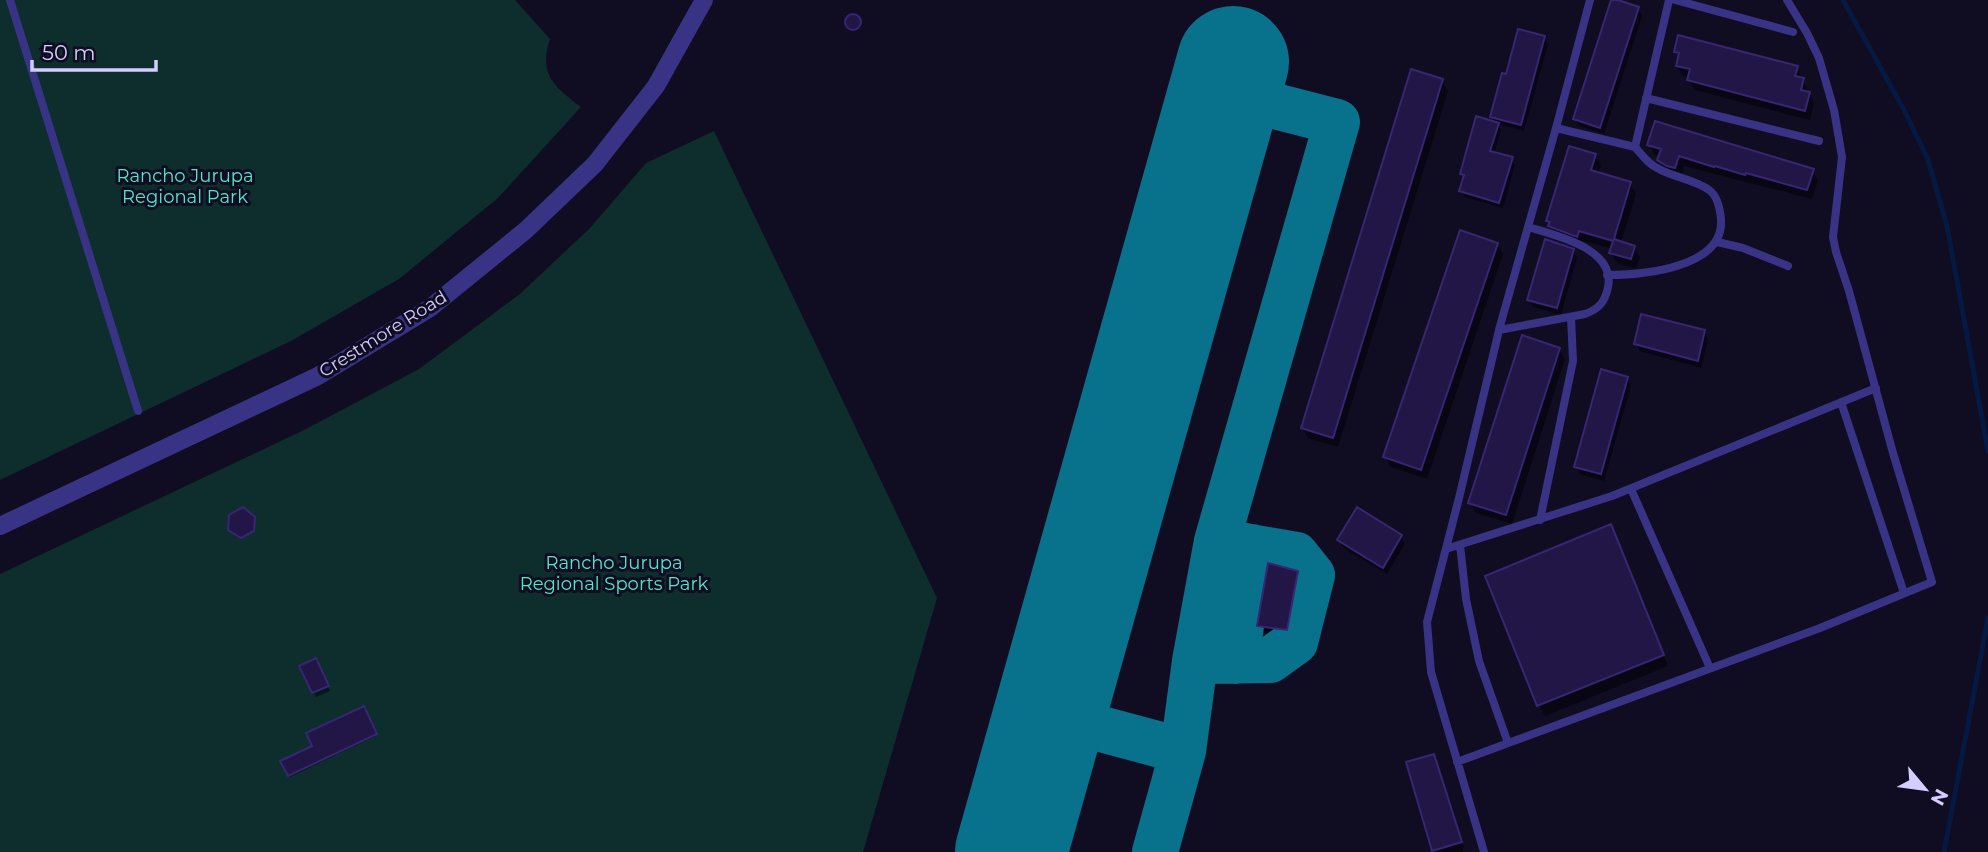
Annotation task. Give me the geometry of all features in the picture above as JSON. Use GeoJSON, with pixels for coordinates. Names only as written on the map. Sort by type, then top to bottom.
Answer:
{"type":"FeatureCollection","features":[{"type":"Feature","properties":{"kind":"street","name":"Crestmore Road"},"geometry":{"type":"LineString","coordinates":[[0,526],[318,376],[430,308],[526,230],[595,164],[656,86],[704,0]]}},
{"type":"Feature","properties":{"kind":"lane"},"geometry":{"type":"LineString","coordinates":[[10,0],[138,411]]}},
{"type":"Feature","properties":{"kind":"lane"},"geometry":{"type":"LineString","coordinates":[[1484,852],[1431,671],[1427,621],[1499,330],[1590,0]]}},
{"type":"Feature","properties":{"kind":"lane"},"geometry":{"type":"LineString","coordinates":[[1635,147],[1669,0]]}},
{"type":"Feature","properties":{"kind":"lane"},"geometry":{"type":"LineString","coordinates":[[1675,0],[1793,32]]}},
{"type":"Feature","properties":{"kind":"lane"},"geometry":{"type":"LineString","coordinates":[[1457,762],[1820,628],[1932,582],[1836,252],[1833,237],[1842,157],[1834,110],[1819,58],[1787,0]]}},
{"type":"Feature","properties":{"kind":"lane"},"geometry":{"type":"LineString","coordinates":[[1646,98],[1819,141]]}},
{"type":"Feature","properties":{"kind":"lane"},"geometry":{"type":"LineString","coordinates":[[1556,128],[1635,147],[1657,169],[1710,190],[1720,206],[1722,226],[1717,242],[1698,258],[1669,269],[1631,275],[1607,275]]}},
{"type":"Feature","properties":{"kind":"lane"},"geometry":{"type":"LineString","coordinates":[[1499,330],[1585,314],[1597,310],[1604,301],[1609,283],[1606,268],[1593,253],[1578,243],[1528,227]]}},
{"type":"Feature","properties":{"kind":"lane"},"geometry":{"type":"LineString","coordinates":[[1717,242],[1743,248],[1788,266]]}},
{"type":"Feature","properties":{"kind":"lane"},"geometry":{"type":"LineString","coordinates":[[1540,520],[1573,361],[1571,317]]}},
{"type":"Feature","properties":{"kind":"lane"},"geometry":{"type":"LineString","coordinates":[[1446,549],[1631,489],[1876,388]]}},
{"type":"Feature","properties":{"kind":"lane"},"geometry":{"type":"LineString","coordinates":[[1841,402],[1904,593]]}},
{"type":"Feature","properties":{"kind":"lane"},"geometry":{"type":"LineString","coordinates":[[1631,489],[1710,668]]}},
{"type":"Feature","properties":{"kind":"lane"},"geometry":{"type":"LineString","coordinates":[[1460,545],[1466,599],[1479,661],[1508,743]]}},
{"type":"Feature","properties":{"kind":"green space","name":"Rancho Jurupa Regional Park"},"geometry":{"type":"Polygon","coordinates":[[[0,0],[515,0],[550,39],[546,62],[551,79],[581,107],[498,198],[399,279],[291,341],[0,480],[0,0]]]}},
{"type":"Feature","properties":{"kind":"green space","name":"Rancho Jurupa Regional Sports Park"},"geometry":{"type":"Polygon","coordinates":[[[714,131],[937,598],[863,852],[0,852],[0,574],[306,429],[419,369],[521,293],[590,228],[646,163],[714,131]]]}},
{"type":"Feature","properties":{"kind":"building"},"geometry":{"type":"Polygon","coordinates":[[[1611,0],[1639,7],[1600,128],[1573,119],[1611,0]]]}},
{"type":"Feature","properties":{"kind":"building"},"geometry":{"type":"Polygon","coordinates":[[[850,14],[856,14],[861,22],[859,28],[850,30],[845,25],[845,19],[850,14]]]}},
{"type":"Feature","properties":{"kind":"building"},"geometry":{"type":"Polygon","coordinates":[[[1518,29],[1545,36],[1521,125],[1490,117],[1502,73],[1506,74],[1518,29]]]}},
{"type":"Feature","properties":{"kind":"building"},"geometry":{"type":"Polygon","coordinates":[[[1678,35],[1798,66],[1795,76],[1804,78],[1801,90],[1810,92],[1805,111],[1687,80],[1690,69],[1676,66],[1679,53],[1674,52],[1678,35]]]}},
{"type":"Feature","properties":{"kind":"building"},"geometry":{"type":"Polygon","coordinates":[[[1411,69],[1443,79],[1333,438],[1301,428],[1411,69]]]}},
{"type":"Feature","properties":{"kind":"building"},"geometry":{"type":"Polygon","coordinates":[[[1476,116],[1499,123],[1490,151],[1513,157],[1499,203],[1459,191],[1464,175],[1460,174],[1476,116]]]}},
{"type":"Feature","properties":{"kind":"building"},"geometry":{"type":"Polygon","coordinates":[[[1655,121],[1814,169],[1807,190],[1679,156],[1675,168],[1667,166],[1657,160],[1661,149],[1647,145],[1655,121]]]}},
{"type":"Feature","properties":{"kind":"building"},"geometry":{"type":"Polygon","coordinates":[[[1569,146],[1596,154],[1591,170],[1631,182],[1614,239],[1635,246],[1631,259],[1609,253],[1613,241],[1579,231],[1577,237],[1548,226],[1550,222],[1546,221],[1569,146]]]}},
{"type":"Feature","properties":{"kind":"building"},"geometry":{"type":"Polygon","coordinates":[[[1460,230],[1498,243],[1421,470],[1383,457],[1460,230]]]}},
{"type":"Feature","properties":{"kind":"building"},"geometry":{"type":"Polygon","coordinates":[[[1545,239],[1574,249],[1557,308],[1527,300],[1545,239]]]}},
{"type":"Feature","properties":{"kind":"building"},"geometry":{"type":"Polygon","coordinates":[[[1641,314],[1705,330],[1698,361],[1634,344],[1641,314]]]}},
{"type":"Feature","properties":{"kind":"building"},"geometry":{"type":"Polygon","coordinates":[[[1522,335],[1560,348],[1506,515],[1468,503],[1522,335]]]}},
{"type":"Feature","properties":{"kind":"building"},"geometry":{"type":"Polygon","coordinates":[[[1601,369],[1628,377],[1601,474],[1574,467],[1601,369]]]}},
{"type":"Feature","properties":{"kind":"building"},"geometry":{"type":"Polygon","coordinates":[[[243,507],[255,517],[254,531],[241,538],[228,530],[229,515],[243,507]]]}},
{"type":"Feature","properties":{"kind":"building"},"geometry":{"type":"Polygon","coordinates":[[[1357,507],[1402,535],[1383,568],[1337,540],[1357,507]]]}},
{"type":"Feature","properties":{"kind":"building"},"geometry":{"type":"Polygon","coordinates":[[[1611,524],[1664,655],[1537,706],[1485,576],[1611,524]]]}},
{"type":"Feature","properties":{"kind":"building"},"geometry":{"type":"Polygon","coordinates":[[[1268,563],[1298,571],[1287,630],[1257,626],[1268,563]]]}},
{"type":"Feature","properties":{"kind":"building"},"geometry":{"type":"Polygon","coordinates":[[[316,658],[329,686],[312,693],[299,666],[316,658]]]}},
{"type":"Feature","properties":{"kind":"building"},"geometry":{"type":"Polygon","coordinates":[[[364,706],[377,734],[288,776],[280,761],[312,746],[306,733],[364,706]]]}},
{"type":"Feature","properties":{"kind":"building"},"geometry":{"type":"Polygon","coordinates":[[[1434,754],[1462,842],[1432,851],[1406,762],[1434,754]]]}},
{"type":"Feature","properties":{"kind":"waterway"},"geometry":{"type":"LineString","coordinates":[[1843,0],[1927,157],[1947,226],[1988,451]]}},
{"type":"Feature","properties":{"kind":"waterway"},"geometry":{"type":"LineString","coordinates":[[1944,852],[1988,618]]}},
{"type":"Feature","properties":{"kind":"taxiway"},"geometry":{"type":"LineString","coordinates":[[1155,852],[1183,751],[1195,661],[1217,541],[1337,122],[1225,93]]}},
{"type":"Feature","properties":{"kind":"taxiway"},"geometry":{"type":"LineString","coordinates":[[1195,661],[1270,660],[1295,642],[1312,575],[1296,555],[1217,541]]}},
{"type":"Feature","properties":{"kind":"taxiway"},"geometry":{"type":"LineString","coordinates":[[1236,661],[1252,547]]}},
{"type":"Feature","properties":{"kind":"taxiway"},"geometry":{"type":"LineString","coordinates":[[1049,715],[1183,751]]}},
{"type":"Feature","properties":{"kind":"runway"},"geometry":{"type":"LineString","coordinates":[[1011,852],[1233,62]]}}]}
